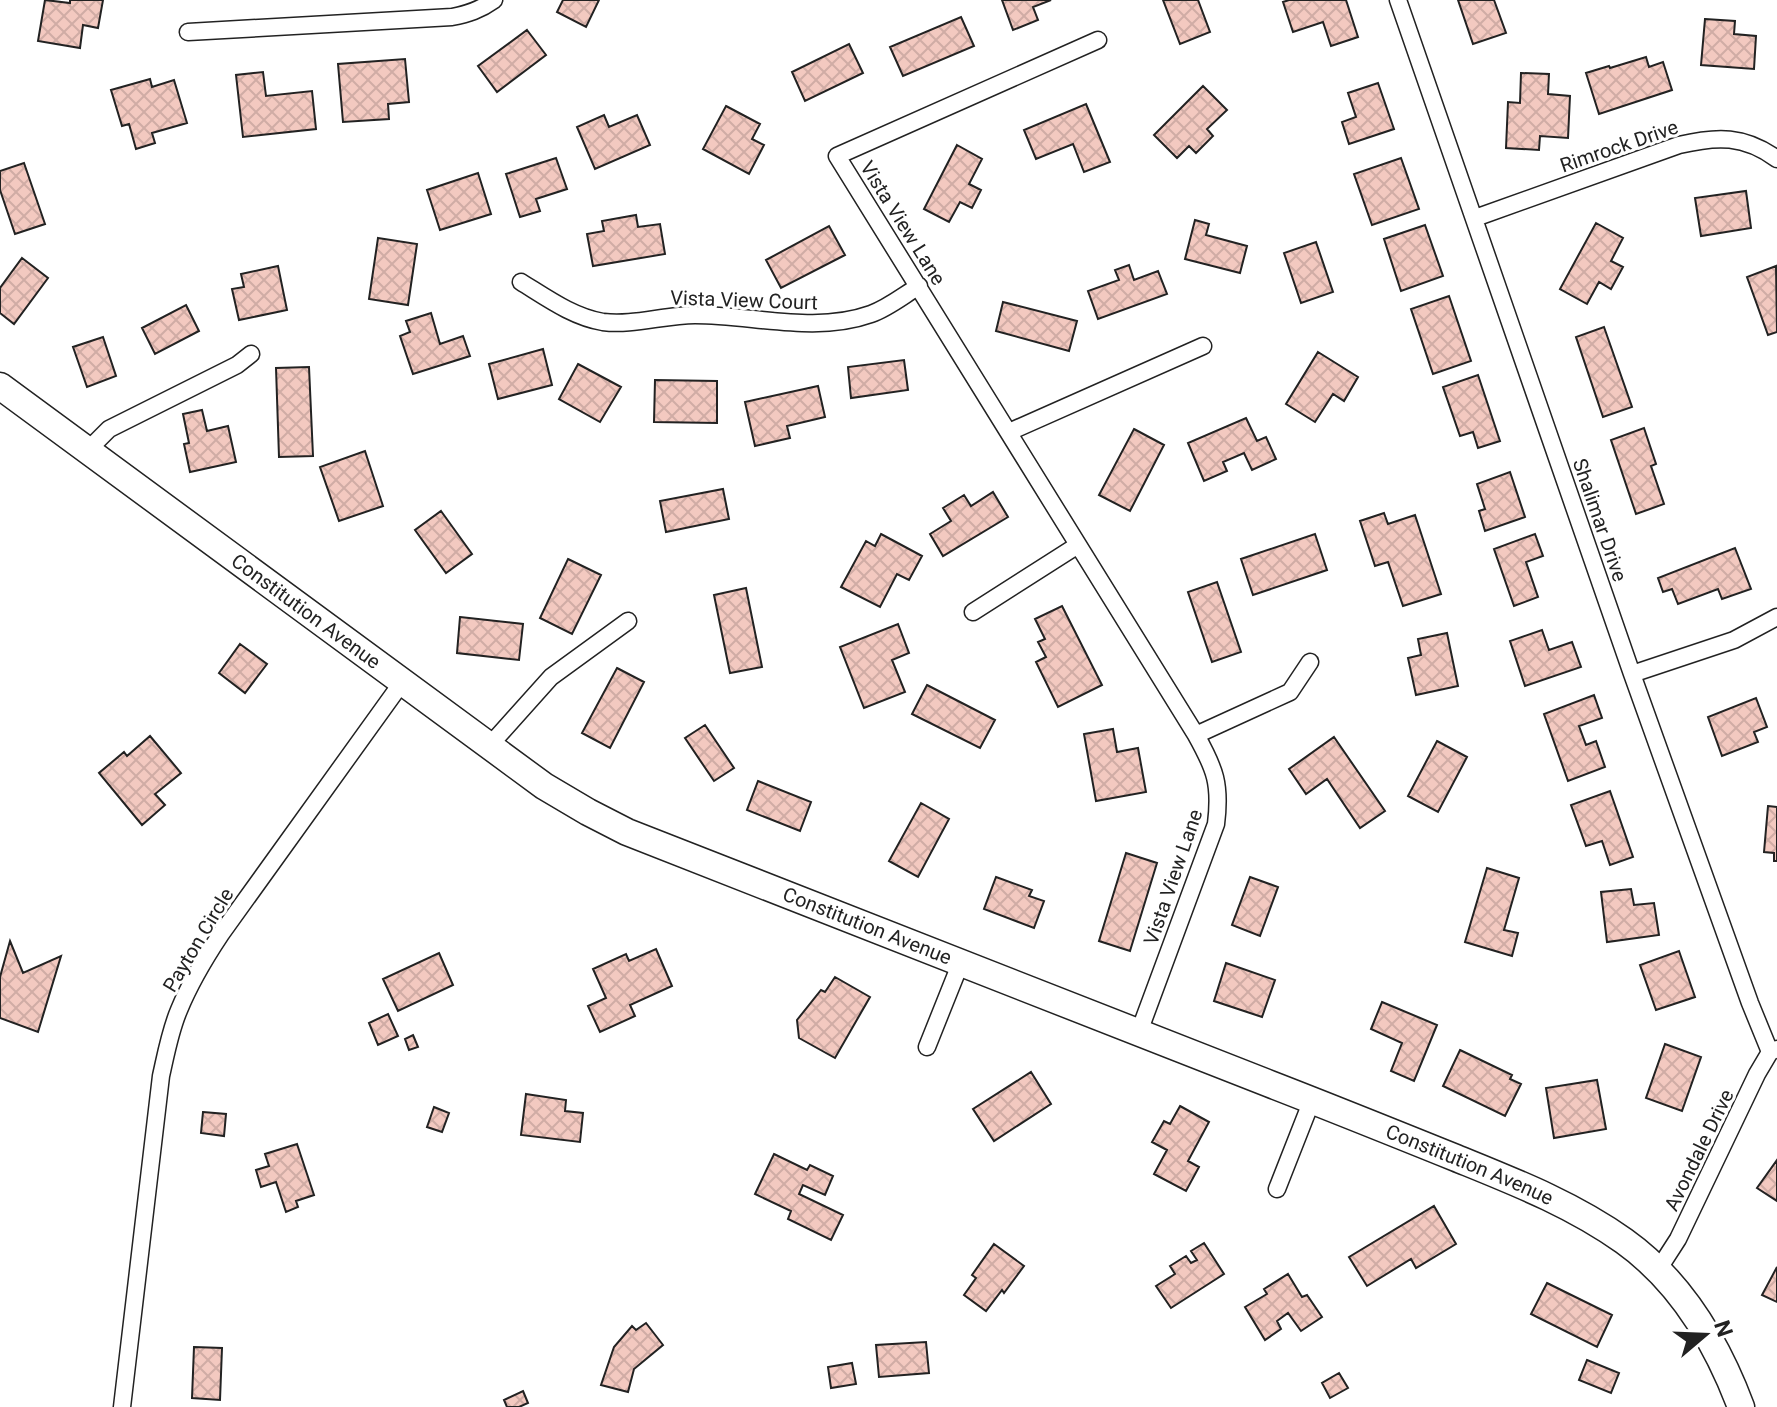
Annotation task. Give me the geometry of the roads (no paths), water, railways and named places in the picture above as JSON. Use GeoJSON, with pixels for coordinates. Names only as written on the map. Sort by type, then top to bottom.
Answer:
{"type":"FeatureCollection","features":[{"type":"Feature","properties":{"kind":"main road","name":"Constitution Avenue"},"geometry":{"type":"LineString","coordinates":[[0,386],[544,786],[588,812],[627,832],[1546,1194],[1587,1216],[1627,1243],[1658,1270],[1688,1304],[1725,1369],[1741,1407]]}},
{"type":"Feature","properties":{"kind":"street"},"geometry":{"type":"LineString","coordinates":[[188,32],[452,17],[469,14],[494,0]]}},
{"type":"Feature","properties":{"kind":"street","name":"Shalimar Drive"},"geometry":{"type":"LineString","coordinates":[[1398,0],[1632,674],[1745,989],[1773,1050]]}},
{"type":"Feature","properties":{"kind":"street","name":"Vista View Lane"},"geometry":{"type":"LineString","coordinates":[[1098,40],[837,156],[1210,760],[1219,800],[1216,824],[1139,1032]]}},
{"type":"Feature","properties":{"kind":"street","name":"Rimrock Drive"},"geometry":{"type":"LineString","coordinates":[[1475,218],[1699,140],[1720,138],[1740,141],[1759,147],[1777,159]]}},
{"type":"Feature","properties":{"kind":"street","name":"Vista View Court"},"geometry":{"type":"LineString","coordinates":[[521,282],[578,315],[625,323],[666,316],[698,315],[812,323],[840,321],[875,313],[919,286]]}},
{"type":"Feature","properties":{"kind":"street"},"geometry":{"type":"LineString","coordinates":[[1009,432],[1203,346]]}},
{"type":"Feature","properties":{"kind":"street"},"geometry":{"type":"LineString","coordinates":[[88,450],[109,429],[237,365],[251,354]]}},
{"type":"Feature","properties":{"kind":"street"},"geometry":{"type":"LineString","coordinates":[[973,612],[1078,545]]}},
{"type":"Feature","properties":{"kind":"street"},"geometry":{"type":"LineString","coordinates":[[1632,674],[1734,640],[1777,617]]}},
{"type":"Feature","properties":{"kind":"street"},"geometry":{"type":"LineString","coordinates":[[490,745],[551,677],[628,621]]}},
{"type":"Feature","properties":{"kind":"street"},"geometry":{"type":"LineString","coordinates":[[1196,735],[1290,692],[1310,662]]}},
{"type":"Feature","properties":{"kind":"street","name":"Payton Circle"},"geometry":{"type":"LineString","coordinates":[[122,1407],[161,1076],[178,1011],[197,972],[221,934],[403,681]]}},
{"type":"Feature","properties":{"kind":"street"},"geometry":{"type":"LineString","coordinates":[[927,1047],[961,962]]}},
{"type":"Feature","properties":{"kind":"street","name":"Avondale Drive"},"geometry":{"type":"LineString","coordinates":[[1658,1270],[1678,1239],[1773,1050]]}},
{"type":"Feature","properties":{"kind":"street"},"geometry":{"type":"LineString","coordinates":[[1277,1189],[1312,1100]]}}]}
